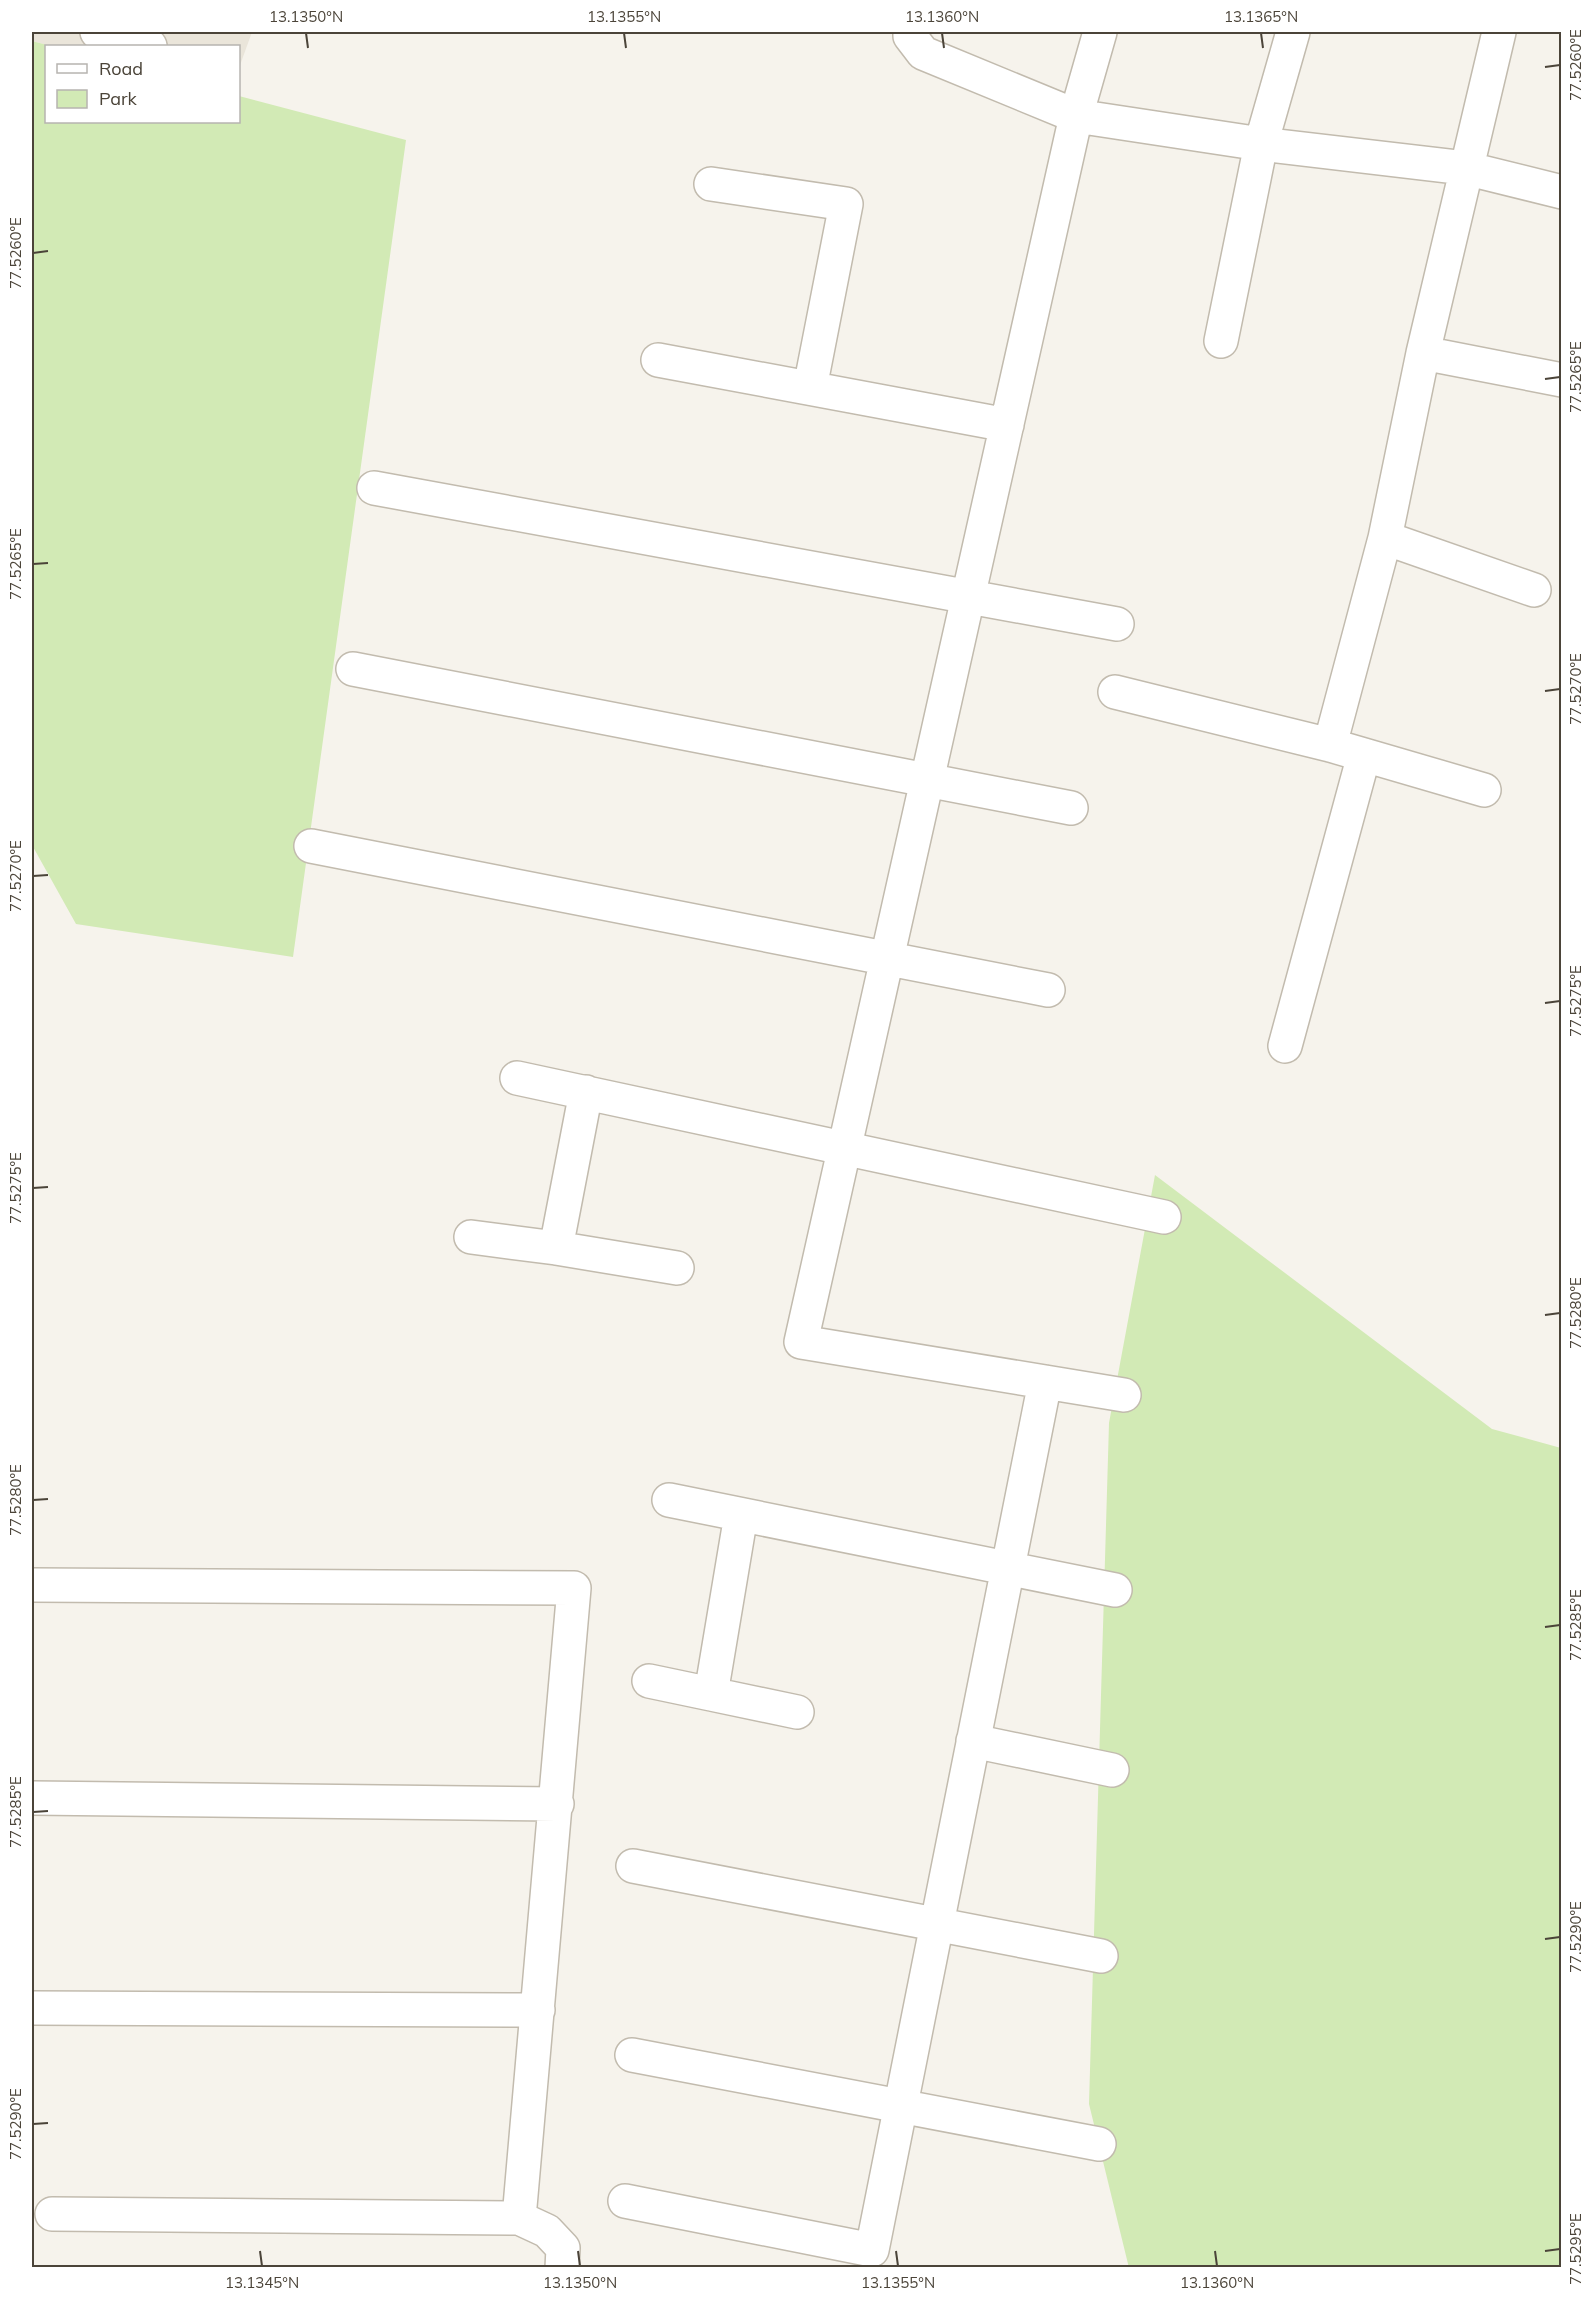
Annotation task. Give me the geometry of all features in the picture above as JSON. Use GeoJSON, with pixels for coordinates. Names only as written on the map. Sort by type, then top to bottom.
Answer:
{"type":"FeatureCollection","features":[{"type":"Feature","properties":{"kind":"street"},"geometry":{"type":"LineString","coordinates":[[97,32],[146,45]]}},
{"type":"Feature","properties":{"kind":"street"},"geometry":{"type":"LineString","coordinates":[[910,32],[910,36],[923,53],[1076,116],[1261,144],[1465,168],[1562,192]]}},
{"type":"Feature","properties":{"kind":"street"},"geometry":{"type":"LineString","coordinates":[[1100,32],[1076,116],[801,1342],[1124,1395]]}},
{"type":"Feature","properties":{"kind":"street"},"geometry":{"type":"LineString","coordinates":[[1221,341],[1261,144],[1293,32]]}},
{"type":"Feature","properties":{"kind":"street"},"geometry":{"type":"LineString","coordinates":[[1330,745],[1384,538],[1465,168],[1499,32]]}},
{"type":"Feature","properties":{"kind":"street"},"geometry":{"type":"LineString","coordinates":[[711,184],[846,204],[810,388]]}},
{"type":"Feature","properties":{"kind":"street"},"geometry":{"type":"LineString","coordinates":[[1423,353],[1562,380]]}},
{"type":"Feature","properties":{"kind":"street"},"geometry":{"type":"LineString","coordinates":[[658,360],[1007,425]]}},
{"type":"Feature","properties":{"kind":"street"},"geometry":{"type":"LineString","coordinates":[[374,488],[1118,624]]}},
{"type":"Feature","properties":{"kind":"street"},"geometry":{"type":"LineString","coordinates":[[1384,538],[1534,590]]}},
{"type":"Feature","properties":{"kind":"street"},"geometry":{"type":"LineString","coordinates":[[353,669],[1071,808]]}},
{"type":"Feature","properties":{"kind":"street"},"geometry":{"type":"LineString","coordinates":[[1115,692],[1330,745],[1484,790]]}},
{"type":"Feature","properties":{"kind":"street"},"geometry":{"type":"LineString","coordinates":[[1284,1046],[1364,755]]}},
{"type":"Feature","properties":{"kind":"street"},"geometry":{"type":"LineString","coordinates":[[311,846],[1048,990]]}},
{"type":"Feature","properties":{"kind":"street"},"geometry":{"type":"LineString","coordinates":[[517,1078],[1164,1217]]}},
{"type":"Feature","properties":{"kind":"street"},"geometry":{"type":"LineString","coordinates":[[555,1248],[586,1092]]}},
{"type":"Feature","properties":{"kind":"street"},"geometry":{"type":"LineString","coordinates":[[471,1237],[677,1268]]}},
{"type":"Feature","properties":{"kind":"street"},"geometry":{"type":"LineString","coordinates":[[626,2201],[872,2250],[1045,1382]]}},
{"type":"Feature","properties":{"kind":"street"},"geometry":{"type":"LineString","coordinates":[[669,1500],[1114,1590]]}},
{"type":"Feature","properties":{"kind":"street"},"geometry":{"type":"LineString","coordinates":[[711,1694],[741,1515]]}},
{"type":"Feature","properties":{"kind":"street"},"geometry":{"type":"LineString","coordinates":[[32,1585],[574,1588],[557,1804],[519,2218]]}},
{"type":"Feature","properties":{"kind":"street"},"geometry":{"type":"LineString","coordinates":[[649,1681],[797,1712]]}},
{"type":"Feature","properties":{"kind":"street"},"geometry":{"type":"LineString","coordinates":[[973,1741],[1112,1770]]}},
{"type":"Feature","properties":{"kind":"street"},"geometry":{"type":"LineString","coordinates":[[32,1798],[557,1804]]}},
{"type":"Feature","properties":{"kind":"street"},"geometry":{"type":"LineString","coordinates":[[633,1866],[1101,1956]]}},
{"type":"Feature","properties":{"kind":"street"},"geometry":{"type":"LineString","coordinates":[[32,2008],[538,2010]]}},
{"type":"Feature","properties":{"kind":"street"},"geometry":{"type":"LineString","coordinates":[[632,2055],[1099,2144]]}},
{"type":"Feature","properties":{"kind":"street"},"geometry":{"type":"LineString","coordinates":[[52,2214],[519,2218],[547,2231],[563,2248],[562,2268]]}},
{"type":"Feature","properties":{"kind":"shaded area"},"geometry":{"type":"Polygon","coordinates":[[[32,32],[252,32],[240,65],[240,45],[47,45],[32,41],[32,32]]]}},
{"type":"Feature","properties":{"kind":"green space"},"geometry":{"type":"Polygon","coordinates":[[[32,41],[47,45],[45,45],[45,123],[240,123],[240,96],[406,140],[293,957],[76,924],[32,845],[32,41]]]}},
{"type":"Feature","properties":{"kind":"green space"},"geometry":{"type":"Polygon","coordinates":[[[1155,1175],[1492,1429],[1561,1448],[1562,2267],[1129,2268],[1089,2104],[1109,1423],[1155,1175]]]}}]}
